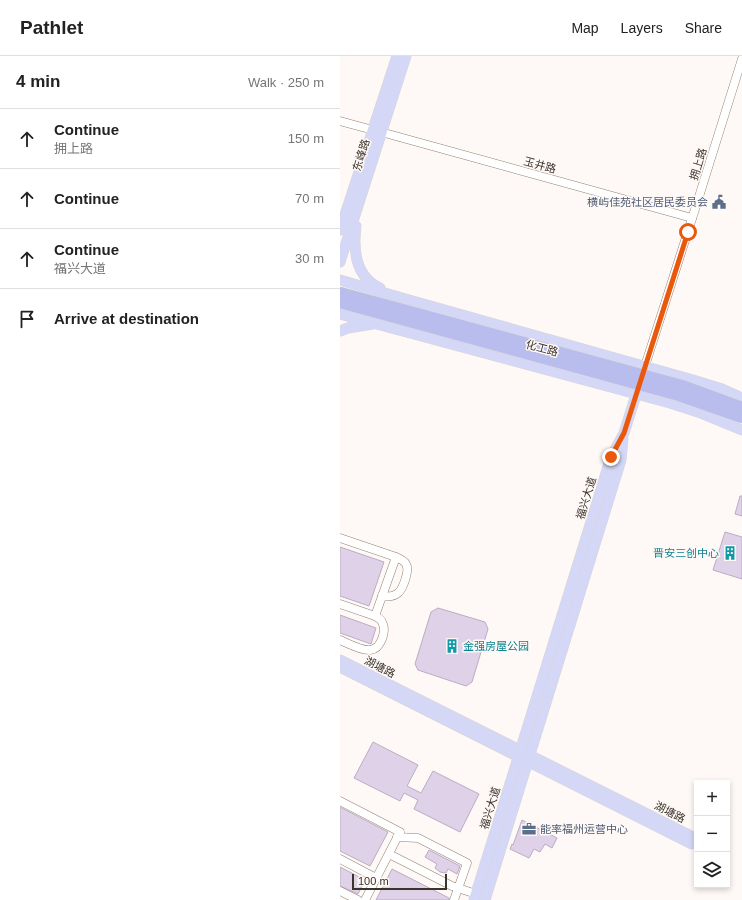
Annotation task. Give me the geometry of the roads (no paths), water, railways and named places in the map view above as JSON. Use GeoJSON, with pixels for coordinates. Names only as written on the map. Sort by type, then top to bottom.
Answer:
{"type":"FeatureCollection","features":[{"type":"Feature","properties":{"kind":"highway","name":"化工路"},"geometry":{"type":"LineString","coordinates":[[340,293],[682,386],[742,408]]}},
{"type":"Feature","properties":{"kind":"highway","name":"化工路"},"geometry":{"type":"LineString","coordinates":[[340,302],[679,395],[742,417]]}},
{"type":"Feature","properties":{"kind":"main road","name":"东峰路"},"geometry":{"type":"LineString","coordinates":[[340,262],[359,203],[397,56]]}},
{"type":"Feature","properties":{"kind":"main road","name":"东峰路"},"geometry":{"type":"LineString","coordinates":[[340,228],[406,56]]}},
{"type":"Feature","properties":{"kind":"main road"},"geometry":{"type":"LineString","coordinates":[[359,203],[355,237],[355,254],[359,266],[367,280],[376,286],[402,298]]}},
{"type":"Feature","properties":{"kind":"main road"},"geometry":{"type":"LineString","coordinates":[[340,280],[645,366],[722,389],[742,398]]}},
{"type":"Feature","properties":{"kind":"main road"},"geometry":{"type":"LineString","coordinates":[[340,314],[675,404],[742,430]]}},
{"type":"Feature","properties":{"kind":"main road"},"geometry":{"type":"LineString","coordinates":[[340,331],[377,323]]}},
{"type":"Feature","properties":{"kind":"main road","name":"福兴大道"},"geometry":{"type":"LineString","coordinates":[[485,900],[524,756],[611,457],[624,433],[645,366]]}},
{"type":"Feature","properties":{"kind":"main road","name":"湖塘路"},"geometry":{"type":"LineString","coordinates":[[340,660],[524,756],[692,844],[695,838],[524,756],[340,667]]}},
{"type":"Feature","properties":{"kind":"main road","name":"福兴大道"},"geometry":{"type":"LineString","coordinates":[[475,897],[524,756]]}},
{"type":"Feature","properties":{"kind":"street","name":"拥上路"},"geometry":{"type":"LineString","coordinates":[[645,366],[742,59]]}},
{"type":"Feature","properties":{"kind":"street","name":"玉井路"},"geometry":{"type":"LineString","coordinates":[[340,121],[692,218]]}},
{"type":"Feature","properties":{"kind":"street"},"geometry":{"type":"LineString","coordinates":[[340,538],[404,561],[406,564],[407,573],[403,587],[393,596],[382,596]]}},
{"type":"Feature","properties":{"kind":"street"},"geometry":{"type":"LineString","coordinates":[[375,616],[396,557]]}},
{"type":"Feature","properties":{"kind":"street"},"geometry":{"type":"LineString","coordinates":[[340,604],[375,616],[382,621],[383,624],[381,640],[374,649],[367,650],[340,640]]}},
{"type":"Feature","properties":{"kind":"street"},"geometry":{"type":"LineString","coordinates":[[340,801],[400,832],[365,900]]}},
{"type":"Feature","properties":{"kind":"street"},"geometry":{"type":"LineString","coordinates":[[397,837],[418,838],[466,863],[454,900]]}},
{"type":"Feature","properties":{"kind":"street"},"geometry":{"type":"LineString","coordinates":[[388,854],[475,897]]}},
{"type":"Feature","properties":{"kind":"street"},"geometry":{"type":"LineString","coordinates":[[340,859],[376,878]]}},
{"type":"Feature","properties":{"kind":"street"},"geometry":{"type":"LineString","coordinates":[[340,890],[358,900]]}},
{"type":"Feature","properties":{"kind":"place","name":"横屿佳苑社区居民委员会"},"geometry":{"type":"Point","coordinates":[719,202]}},
{"type":"Feature","properties":{"kind":"place","name":"晋安三创中心"},"geometry":{"type":"Point","coordinates":[730,553]}},
{"type":"Feature","properties":{"kind":"place","name":"金强房屋公园"},"geometry":{"type":"Point","coordinates":[452,646]}},
{"type":"Feature","properties":{"kind":"place","name":"能率福州运营中心"},"geometry":{"type":"Point","coordinates":[529,829]}}]}
